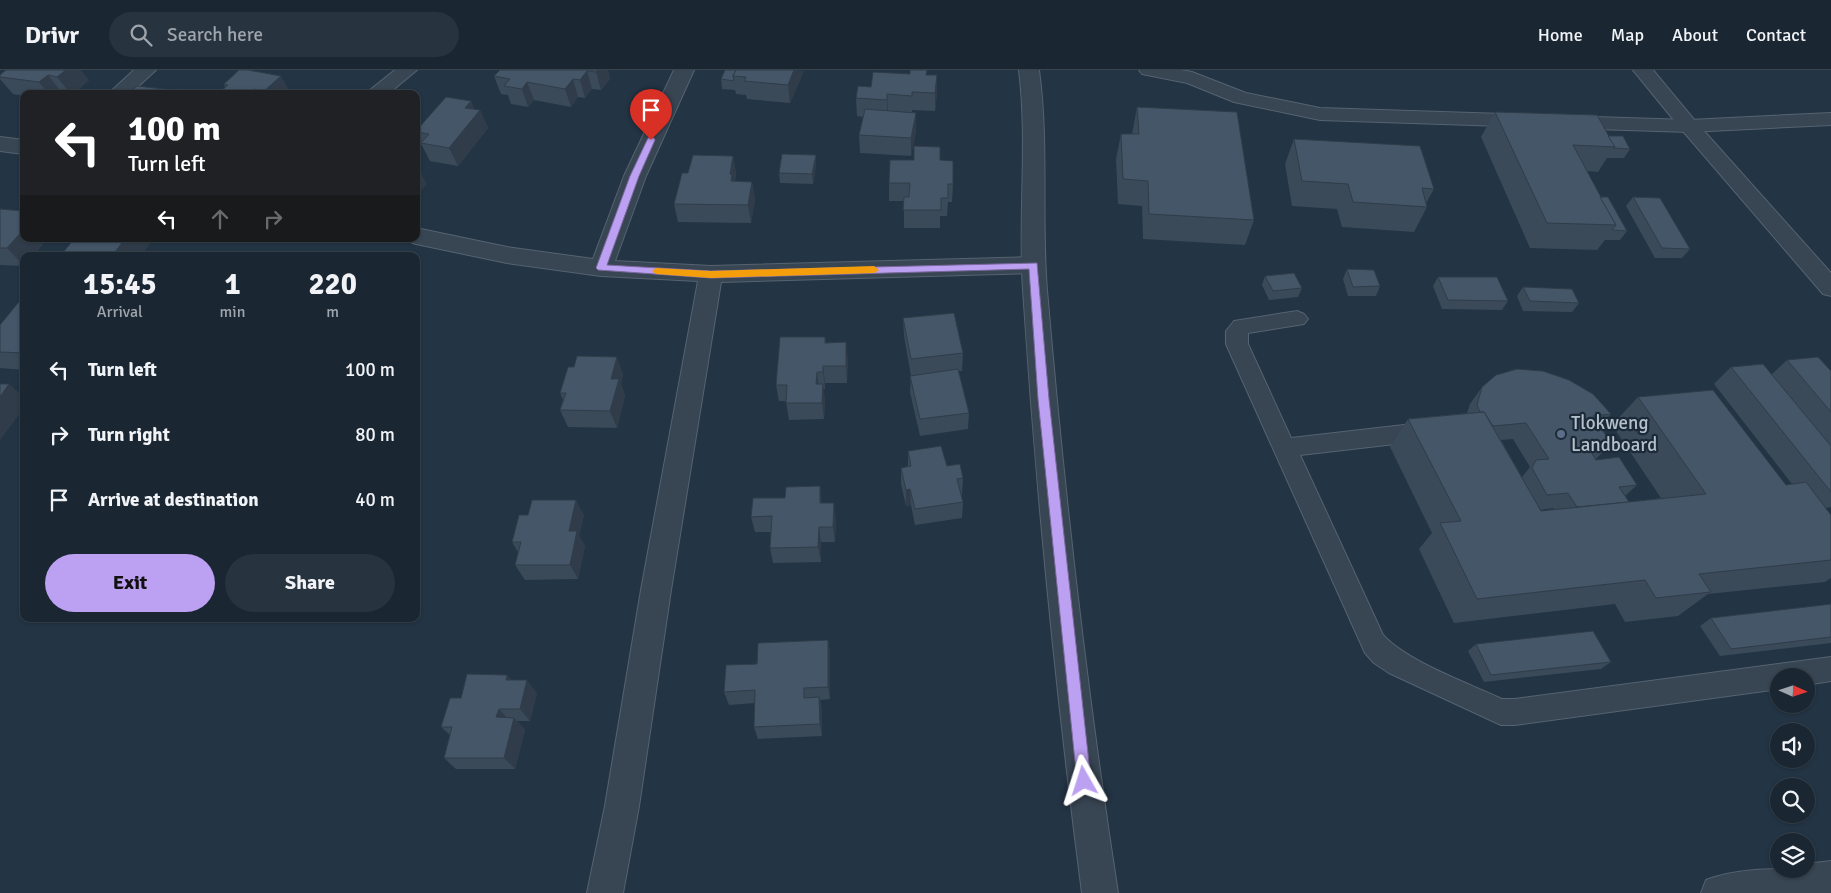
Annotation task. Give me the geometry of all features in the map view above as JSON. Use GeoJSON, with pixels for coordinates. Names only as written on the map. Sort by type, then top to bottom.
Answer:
{"type":"FeatureCollection","features":[{"type":"Feature","properties":{"kind":"street"},"geometry":{"type":"LineString","coordinates":[[123,90],[146,70]]}},
{"type":"Feature","properties":{"kind":"street"},"geometry":{"type":"LineString","coordinates":[[380,90],[407,70]]}},
{"type":"Feature","properties":{"kind":"street"},"geometry":{"type":"LineString","coordinates":[[601,268],[635,176],[684,70]]}},
{"type":"Feature","properties":{"kind":"street"},"geometry":{"type":"LineString","coordinates":[[1029,70],[1033,100],[1033,265],[1043,399],[1080,743],[1100,893]]}},
{"type":"Feature","properties":{"kind":"street"},"geometry":{"type":"LineString","coordinates":[[1149,70],[1192,78],[1241,98],[1320,114],[1689,126],[1831,119]]}},
{"type":"Feature","properties":{"kind":"street"},"geometry":{"type":"LineString","coordinates":[[1643,70],[1689,126],[1831,288]]}},
{"type":"Feature","properties":{"kind":"street"},"geometry":{"type":"LineString","coordinates":[[0,144],[20,146]]}},
{"type":"Feature","properties":{"kind":"street"},"geometry":{"type":"LineString","coordinates":[[420,237],[507,255],[601,268],[711,274],[1033,265]]}},
{"type":"Feature","properties":{"kind":"street"},"geometry":{"type":"LineString","coordinates":[[605,893],[622,806],[656,590],[711,274]]}},
{"type":"Feature","properties":{"kind":"street"},"geometry":{"type":"LineString","coordinates":[[1720,893],[1831,879]]}},
{"type":"Feature","properties":{"kind":"lane"},"geometry":{"type":"LineString","coordinates":[[1297,319],[1241,326],[1236,337],[1239,351],[1374,644],[1383,654],[1398,664],[1488,708],[1501,712],[1515,712],[1770,677]]}},
{"type":"Feature","properties":{"kind":"lane"},"geometry":{"type":"LineString","coordinates":[[1284,448],[1434,430]]}},
{"type":"Feature","properties":{"kind":"lane"},"geometry":{"type":"LineString","coordinates":[[1815,671],[1831,669]]}},
{"type":"Feature","properties":{"kind":"building"},"geometry":{"type":"Polygon","coordinates":[[[6,70],[66,70],[57,77],[48,75],[39,82],[0,77],[6,70]]]}},
{"type":"Feature","properties":{"kind":"building"},"geometry":{"type":"Polygon","coordinates":[[[239,70],[281,76],[265,90],[222,90],[228,85],[224,84],[239,70]]]}},
{"type":"Feature","properties":{"kind":"building"},"geometry":{"type":"Polygon","coordinates":[[[500,70],[598,70],[596,72],[587,71],[580,80],[573,79],[565,89],[527,82],[522,89],[504,86],[510,79],[494,76],[500,70]]]}},
{"type":"Feature","properties":{"kind":"building"},"geometry":{"type":"Polygon","coordinates":[[[725,70],[736,70],[733,76],[734,81],[721,79],[725,70]]]}},
{"type":"Feature","properties":{"kind":"building"},"geometry":{"type":"Polygon","coordinates":[[[736,70],[794,70],[788,85],[744,81],[746,77],[733,76],[736,70]]]}},
{"type":"Feature","properties":{"kind":"building"},"geometry":{"type":"Polygon","coordinates":[[[910,70],[927,70],[926,75],[937,75],[935,93],[912,92],[912,96],[887,94],[887,100],[856,98],[858,86],[871,87],[873,72],[910,74],[910,70]]]}},
{"type":"Feature","properties":{"kind":"building"},"geometry":{"type":"Polygon","coordinates":[[[137,86],[173,90],[132,90],[137,86]]]}},
{"type":"Feature","properties":{"kind":"building"},"geometry":{"type":"Polygon","coordinates":[[[446,97],[471,101],[465,108],[480,110],[449,148],[421,143],[429,134],[420,133],[420,126],[446,97]]]}},
{"type":"Feature","properties":{"kind":"building"},"geometry":{"type":"Polygon","coordinates":[[[1137,107],[1237,112],[1254,220],[1149,214],[1148,181],[1123,179],[1121,134],[1139,134],[1137,107]]]}},
{"type":"Feature","properties":{"kind":"building"},"geometry":{"type":"Polygon","coordinates":[[[865,109],[916,113],[911,138],[859,135],[865,109]]]}},
{"type":"Feature","properties":{"kind":"building"},"geometry":{"type":"Polygon","coordinates":[[[1495,112],[1597,115],[1615,147],[1573,145],[1616,225],[1547,223],[1495,112]]]}},
{"type":"Feature","properties":{"kind":"building"},"geometry":{"type":"Polygon","coordinates":[[[1608,136],[1623,136],[1630,149],[1613,148],[1615,147],[1608,136]]]}},
{"type":"Feature","properties":{"kind":"building"},"geometry":{"type":"Polygon","coordinates":[[[1294,139],[1420,146],[1434,189],[1422,188],[1427,207],[1353,202],[1348,184],[1302,181],[1294,139]]]}},
{"type":"Feature","properties":{"kind":"building"},"geometry":{"type":"Polygon","coordinates":[[[914,146],[940,147],[940,160],[953,161],[953,184],[948,184],[948,198],[941,198],[941,210],[903,210],[904,197],[909,197],[910,183],[889,183],[890,160],[914,160],[914,146]]]}},
{"type":"Feature","properties":{"kind":"building"},"geometry":{"type":"Polygon","coordinates":[[[782,154],[816,155],[812,174],[779,173],[782,154]]]}},
{"type":"Feature","properties":{"kind":"building"},"geometry":{"type":"Polygon","coordinates":[[[693,155],[733,156],[730,174],[732,175],[731,181],[752,182],[748,205],[674,204],[682,173],[688,173],[693,155]]]}},
{"type":"Feature","properties":{"kind":"building"},"geometry":{"type":"Polygon","coordinates":[[[1600,197],[1608,197],[1627,231],[1612,230],[1616,225],[1600,197]]]}},
{"type":"Feature","properties":{"kind":"building"},"geometry":{"type":"Polygon","coordinates":[[[1633,197],[1660,198],[1690,249],[1662,248],[1633,197]]]}},
{"type":"Feature","properties":{"kind":"building"},"geometry":{"type":"Polygon","coordinates":[[[0,209],[20,211],[20,233],[7,248],[0,248],[0,209]]]}},
{"type":"Feature","properties":{"kind":"building"},"geometry":{"type":"Polygon","coordinates":[[[72,242],[123,242],[115,252],[63,252],[72,242]]]}},
{"type":"Feature","properties":{"kind":"building"},"geometry":{"type":"Polygon","coordinates":[[[1347,269],[1374,270],[1380,286],[1353,287],[1347,269]]]}},
{"type":"Feature","properties":{"kind":"building"},"geometry":{"type":"Polygon","coordinates":[[[1294,273],[1302,288],[1273,291],[1265,276],[1294,273]]]}},
{"type":"Feature","properties":{"kind":"building"},"geometry":{"type":"Polygon","coordinates":[[[1438,277],[1497,277],[1508,301],[1448,300],[1438,277]]]}},
{"type":"Feature","properties":{"kind":"building"},"geometry":{"type":"Polygon","coordinates":[[[1523,287],[1572,289],[1579,303],[1530,301],[1523,287]]]}},
{"type":"Feature","properties":{"kind":"building"},"geometry":{"type":"Polygon","coordinates":[[[20,300],[20,353],[0,352],[0,325],[20,300]]]}},
{"type":"Feature","properties":{"kind":"building"},"geometry":{"type":"Polygon","coordinates":[[[954,313],[963,353],[911,359],[903,318],[954,313]]]}},
{"type":"Feature","properties":{"kind":"building"},"geometry":{"type":"Polygon","coordinates":[[[780,337],[825,337],[825,343],[846,342],[846,366],[823,366],[823,372],[817,372],[816,384],[823,384],[822,403],[786,403],[787,385],[776,385],[780,337]]]}},
{"type":"Feature","properties":{"kind":"building"},"geometry":{"type":"Polygon","coordinates":[[[577,356],[617,357],[611,379],[619,379],[610,411],[560,410],[566,393],[560,393],[568,367],[574,367],[577,356]]]}},
{"type":"Feature","properties":{"kind":"building"},"geometry":{"type":"Polygon","coordinates":[[[1818,357],[1831,371],[1831,412],[1787,360],[1818,357]]]}},
{"type":"Feature","properties":{"kind":"building"},"geometry":{"type":"Polygon","coordinates":[[[1763,364],[1831,446],[1831,492],[1731,367],[1763,364]]]}},
{"type":"Feature","properties":{"kind":"building"},"geometry":{"type":"Polygon","coordinates":[[[958,369],[969,413],[920,419],[910,376],[958,369]]]}},
{"type":"Feature","properties":{"kind":"building"},"geometry":{"type":"Polygon","coordinates":[[[1517,369],[1543,371],[1569,380],[1593,394],[1611,414],[1593,416],[1611,443],[1587,446],[1596,460],[1619,457],[1637,485],[1619,487],[1629,502],[1577,507],[1568,493],[1547,495],[1532,468],[1536,460],[1549,459],[1526,423],[1493,426],[1484,412],[1480,412],[1477,405],[1482,387],[1496,375],[1517,369]]]}},
{"type":"Feature","properties":{"kind":"building"},"geometry":{"type":"Polygon","coordinates":[[[0,384],[9,384],[0,397],[0,384]]]}},
{"type":"Feature","properties":{"kind":"building"},"geometry":{"type":"Polygon","coordinates":[[[1713,390],[1786,485],[1806,482],[1831,515],[1831,560],[1699,574],[1711,592],[1656,598],[1645,580],[1477,599],[1440,523],[1461,521],[1408,419],[1484,412],[1541,511],[1706,494],[1638,397],[1713,390]]]}},
{"type":"Feature","properties":{"kind":"building"},"geometry":{"type":"Polygon","coordinates":[[[941,446],[947,466],[960,464],[963,478],[957,479],[963,502],[915,509],[910,489],[906,490],[901,468],[911,466],[908,451],[941,446]]]}},
{"type":"Feature","properties":{"kind":"building"},"geometry":{"type":"Polygon","coordinates":[[[820,486],[820,503],[834,503],[833,527],[819,527],[818,547],[770,548],[772,516],[751,517],[753,498],[785,498],[786,487],[820,486]]]}},
{"type":"Feature","properties":{"kind":"building"},"geometry":{"type":"Polygon","coordinates":[[[532,500],[576,500],[569,531],[577,531],[570,565],[515,565],[521,542],[512,542],[519,515],[528,515],[532,500]]]}},
{"type":"Feature","properties":{"kind":"building"},"geometry":{"type":"Polygon","coordinates":[[[1831,604],[1831,637],[1731,649],[1711,618],[1831,604]]]}},
{"type":"Feature","properties":{"kind":"building"},"geometry":{"type":"Polygon","coordinates":[[[1593,631],[1611,662],[1491,675],[1476,644],[1593,631]]]}},
{"type":"Feature","properties":{"kind":"building"},"geometry":{"type":"Polygon","coordinates":[[[828,640],[828,687],[804,688],[804,698],[819,697],[820,724],[754,727],[755,690],[724,692],[726,665],[757,664],[758,643],[828,640]]]}},
{"type":"Feature","properties":{"kind":"building"},"geometry":{"type":"Polygon","coordinates":[[[467,674],[507,675],[506,680],[527,680],[520,709],[499,709],[496,717],[514,718],[504,758],[444,758],[452,727],[441,727],[450,698],[461,698],[467,674]]]}},
{"type":"Feature","properties":{"kind":"slow traffic"},"geometry":{"type":"LineString","coordinates":[[656,271],[711,274],[874,270]]}},
{"type":"Feature","properties":{"kind":"place","name":"Tlokweng Landboard"},"geometry":{"type":"Point","coordinates":[1561,434]}},
{"type":"Feature","properties":{"kind":"route"},"geometry":{"type":"LineString","coordinates":[[651,140],[635,176],[601,268],[711,274],[1033,265],[1043,399],[1084,781]]}}]}
